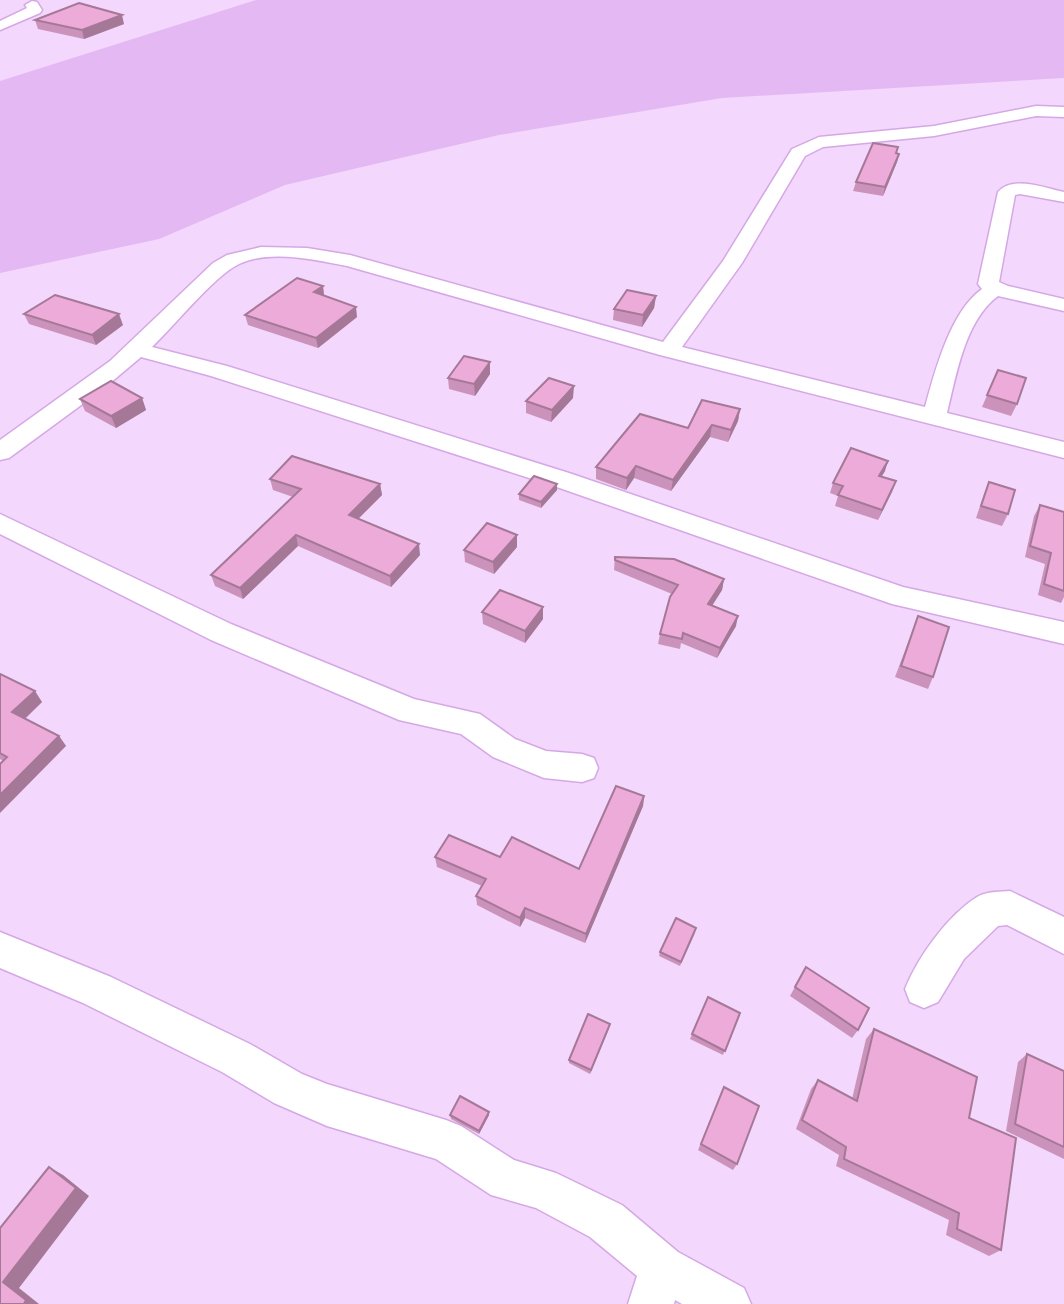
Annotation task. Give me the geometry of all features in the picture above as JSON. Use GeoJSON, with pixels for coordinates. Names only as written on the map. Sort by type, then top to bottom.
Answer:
{"type":"FeatureCollection","features":[{"type":"Feature","properties":{"kind":"street"},"geometry":{"type":"LineString","coordinates":[[0,26],[30,14],[35,10],[33,3]]}},
{"type":"Feature","properties":{"kind":"street"},"geometry":{"type":"LineString","coordinates":[[668,350],[732,263],[798,153],[805,147],[819,142],[934,131],[1021,113],[1064,111]]}},
{"type":"Feature","properties":{"kind":"street"},"geometry":{"type":"LineString","coordinates":[[1064,197],[1020,188],[1007,192],[988,284],[1064,305]]}},
{"type":"Feature","properties":{"kind":"street"},"geometry":{"type":"LineString","coordinates":[[0,452],[33,425],[108,374],[215,270],[235,258],[270,253],[314,255],[350,261],[668,350],[1064,450]]}},
{"type":"Feature","properties":{"kind":"street"},"geometry":{"type":"LineString","coordinates":[[934,416],[962,332],[985,293],[996,288]]}},
{"type":"Feature","properties":{"kind":"street"},"geometry":{"type":"LineString","coordinates":[[136,349],[219,371],[560,479],[902,597],[1064,633]]}},
{"type":"Feature","properties":{"kind":"street"},"geometry":{"type":"LineString","coordinates":[[0,523],[234,638],[410,710],[469,723],[504,748],[544,764],[582,768]]}},
{"type":"Feature","properties":{"kind":"street"},"geometry":{"type":"LineString","coordinates":[[924,989],[951,946],[990,909],[1010,908],[1064,936]]}},
{"type":"Feature","properties":{"kind":"street"},"geometry":{"type":"LineString","coordinates":[[0,950],[132,1007],[236,1058],[288,1089],[327,1105],[446,1141],[506,1180],[541,1188],[606,1222],[657,1286],[728,1304]]}},
{"type":"Feature","properties":{"kind":"shaded area"},"geometry":{"type":"Polygon","coordinates":[[[256,0],[1064,0],[1064,78],[722,98],[499,135],[285,185],[159,239],[0,273],[0,81],[256,0]]]}},
{"type":"Feature","properties":{"kind":"building"},"geometry":{"type":"Polygon","coordinates":[[[79,3],[122,15],[82,30],[35,20],[79,3]]]}},
{"type":"Feature","properties":{"kind":"building"},"geometry":{"type":"Polygon","coordinates":[[[873,143],[898,147],[896,153],[899,154],[885,187],[856,182],[873,143]]]}},
{"type":"Feature","properties":{"kind":"building"},"geometry":{"type":"Polygon","coordinates":[[[297,278],[323,286],[314,292],[356,307],[316,338],[245,315],[297,278]]]}},
{"type":"Feature","properties":{"kind":"building"},"geometry":{"type":"Polygon","coordinates":[[[627,290],[656,296],[643,315],[614,309],[627,290]]]}},
{"type":"Feature","properties":{"kind":"building"},"geometry":{"type":"Polygon","coordinates":[[[55,295],[119,314],[92,335],[24,314],[55,295]]]}},
{"type":"Feature","properties":{"kind":"building"},"geometry":{"type":"Polygon","coordinates":[[[464,356],[490,362],[474,384],[448,378],[464,356]]]}},
{"type":"Feature","properties":{"kind":"building"},"geometry":{"type":"Polygon","coordinates":[[[998,370],[1026,378],[1017,404],[987,395],[998,370]]]}},
{"type":"Feature","properties":{"kind":"building"},"geometry":{"type":"Polygon","coordinates":[[[549,378],[574,386],[552,410],[526,401],[549,378]]]}},
{"type":"Feature","properties":{"kind":"building"},"geometry":{"type":"Polygon","coordinates":[[[111,381],[142,398],[111,416],[80,399],[111,381]]]}},
{"type":"Feature","properties":{"kind":"building"},"geometry":{"type":"Polygon","coordinates":[[[702,400],[740,409],[731,430],[712,425],[673,480],[636,466],[627,478],[596,467],[640,414],[688,428],[702,400]]]}},
{"type":"Feature","properties":{"kind":"building"},"geometry":{"type":"Polygon","coordinates":[[[851,448],[888,461],[879,476],[896,481],[882,510],[838,495],[843,486],[833,483],[851,448]]]}},
{"type":"Feature","properties":{"kind":"building"},"geometry":{"type":"Polygon","coordinates":[[[292,456],[380,484],[349,515],[419,544],[390,576],[296,535],[240,588],[211,575],[301,489],[270,479],[292,456]]]}},
{"type":"Feature","properties":{"kind":"building"},"geometry":{"type":"Polygon","coordinates":[[[534,476],[557,484],[541,502],[519,494],[534,476]]]}},
{"type":"Feature","properties":{"kind":"building"},"geometry":{"type":"Polygon","coordinates":[[[989,482],[1015,490],[1008,514],[981,506],[989,482]]]}},
{"type":"Feature","properties":{"kind":"building"},"geometry":{"type":"Polygon","coordinates":[[[1040,505],[1064,512],[1064,591],[1044,584],[1051,553],[1030,546],[1040,505]]]}},
{"type":"Feature","properties":{"kind":"building"},"geometry":{"type":"Polygon","coordinates":[[[487,523],[517,535],[493,562],[464,550],[487,523]]]}},
{"type":"Feature","properties":{"kind":"building"},"geometry":{"type":"Polygon","coordinates":[[[615,557],[674,559],[724,579],[708,604],[738,616],[720,648],[683,633],[682,639],[660,634],[670,597],[678,585],[615,560],[615,557]]]}},
{"type":"Feature","properties":{"kind":"building"},"geometry":{"type":"Polygon","coordinates":[[[500,590],[543,607],[525,631],[482,612],[500,590]]]}},
{"type":"Feature","properties":{"kind":"building"},"geometry":{"type":"Polygon","coordinates":[[[918,616],[949,627],[933,677],[901,666],[918,616]]]}},
{"type":"Feature","properties":{"kind":"building"},"geometry":{"type":"Polygon","coordinates":[[[0,674],[35,691],[12,712],[59,736],[0,795],[0,764],[7,757],[0,753],[0,674]]]}},
{"type":"Feature","properties":{"kind":"building"},"geometry":{"type":"Polygon","coordinates":[[[616,786],[644,796],[586,934],[525,908],[520,918],[476,896],[486,879],[435,857],[449,835],[500,857],[512,837],[579,869],[616,786]]]}},
{"type":"Feature","properties":{"kind":"building"},"geometry":{"type":"Polygon","coordinates":[[[676,918],[696,928],[681,962],[660,952],[676,918]]]}},
{"type":"Feature","properties":{"kind":"building"},"geometry":{"type":"Polygon","coordinates":[[[806,967],[869,1008],[858,1030],[795,987],[806,967]]]}},
{"type":"Feature","properties":{"kind":"building"},"geometry":{"type":"Polygon","coordinates":[[[708,997],[740,1013],[725,1051],[692,1034],[708,997]]]}},
{"type":"Feature","properties":{"kind":"building"},"geometry":{"type":"Polygon","coordinates":[[[588,1014],[610,1024],[591,1070],[569,1060],[588,1014]]]}},
{"type":"Feature","properties":{"kind":"building"},"geometry":{"type":"Polygon","coordinates":[[[874,1029],[977,1077],[969,1118],[1016,1138],[1001,1250],[957,1229],[959,1213],[844,1159],[846,1147],[802,1120],[818,1080],[857,1101],[874,1029]]]}},
{"type":"Feature","properties":{"kind":"building"},"geometry":{"type":"Polygon","coordinates":[[[1027,1054],[1064,1071],[1064,1147],[1015,1124],[1027,1054]]]}},
{"type":"Feature","properties":{"kind":"building"},"geometry":{"type":"Polygon","coordinates":[[[724,1087],[759,1106],[737,1164],[701,1144],[724,1087]]]}},
{"type":"Feature","properties":{"kind":"building"},"geometry":{"type":"Polygon","coordinates":[[[460,1096],[489,1112],[479,1131],[450,1115],[460,1096]]]}},
{"type":"Feature","properties":{"kind":"building"},"geometry":{"type":"Polygon","coordinates":[[[49,1167],[76,1188],[3,1282],[26,1300],[24,1304],[0,1304],[0,1228],[49,1167]]]}}]}
